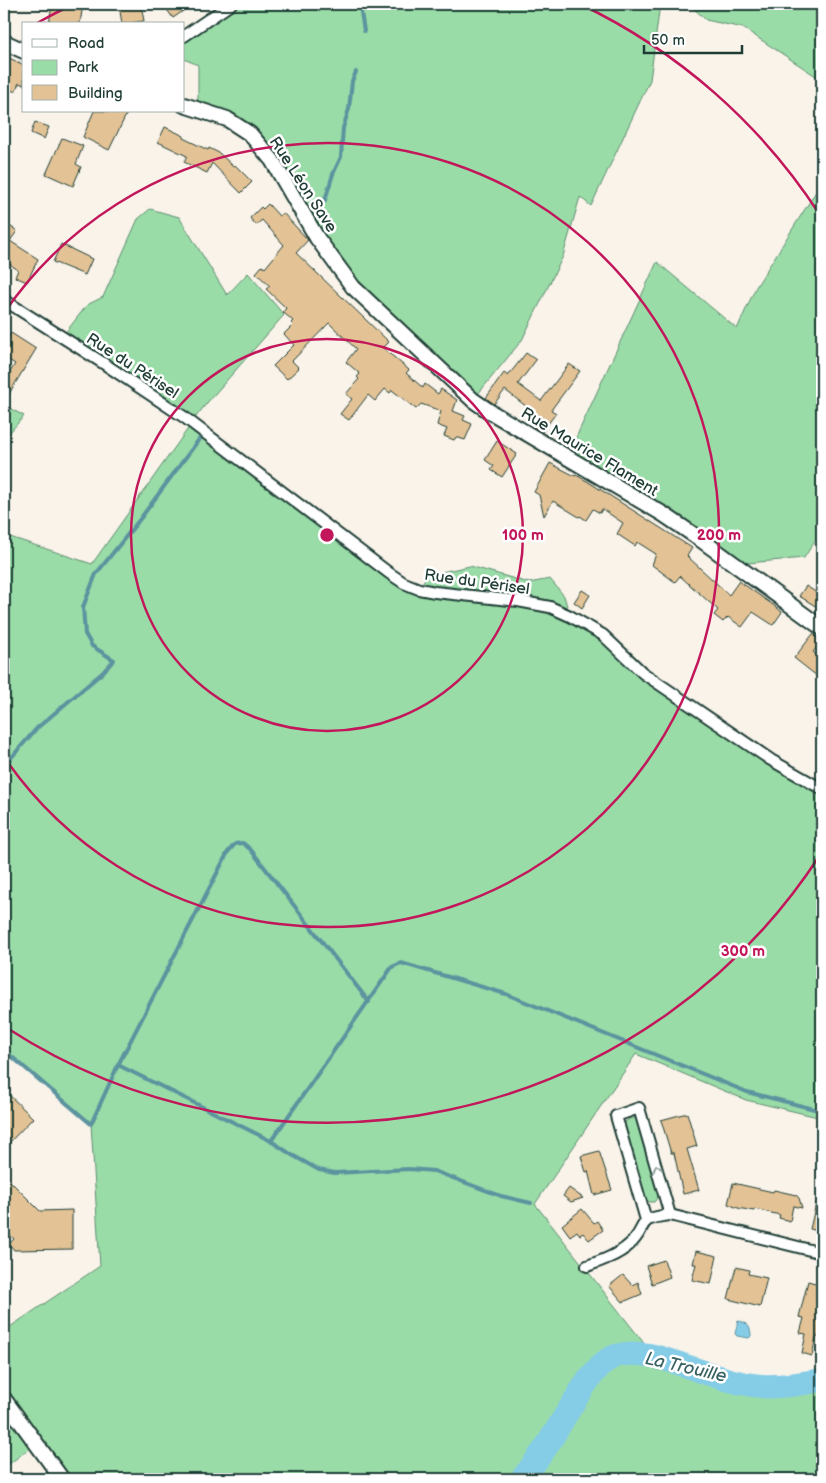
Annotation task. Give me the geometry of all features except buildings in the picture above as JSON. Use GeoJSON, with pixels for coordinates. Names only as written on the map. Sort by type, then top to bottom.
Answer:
{"type":"FeatureCollection","features":[{"type":"Feature","properties":{"kind":"street"},"geometry":{"type":"LineString","coordinates":[[185,35],[231,4]]}},
{"type":"Feature","properties":{"kind":"street"},"geometry":{"type":"LineString","coordinates":[[4,42],[22,50]]}},
{"type":"Feature","properties":{"kind":"street","name":"Rue Léon Save"},"geometry":{"type":"LineString","coordinates":[[185,105],[227,119],[244,130],[262,147],[317,238],[353,287]]}},
{"type":"Feature","properties":{"kind":"street","name":"Rue Maurice Flament"},"geometry":{"type":"LineString","coordinates":[[353,287],[474,400],[497,416],[663,514],[822,628]]}},
{"type":"Feature","properties":{"kind":"street","name":"Rue du Périsel"},"geometry":{"type":"LineString","coordinates":[[4,300],[192,423],[389,574],[404,583],[434,592],[518,601],[550,608],[570,616],[603,635],[643,673],[771,760],[822,789]]}},
{"type":"Feature","properties":{"kind":"street"},"geometry":{"type":"LineString","coordinates":[[646,1220],[616,1116],[639,1108],[670,1215]]}},
{"type":"Feature","properties":{"kind":"street"},"geometry":{"type":"LineString","coordinates":[[587,1266],[618,1253],[630,1244],[646,1220],[653,1217],[670,1215],[822,1253]]}},
{"type":"Feature","properties":{"kind":"street"},"geometry":{"type":"LineString","coordinates":[[4,1399],[62,1479]]}},
{"type":"Feature","properties":{"kind":"green space"},"geometry":{"type":"Polygon","coordinates":[[[231,4],[660,4],[650,80],[591,206],[580,197],[563,256],[522,340],[473,400],[353,287],[262,147],[195,108],[198,98],[198,65],[185,59],[185,38],[231,4]]]}},
{"type":"Feature","properties":{"kind":"green space"},"geometry":{"type":"Polygon","coordinates":[[[689,4],[822,4],[822,80],[743,28],[706,20],[689,4]]]}},
{"type":"Feature","properties":{"kind":"green space"},"geometry":{"type":"Polygon","coordinates":[[[822,182],[822,529],[804,558],[736,564],[567,457],[657,262],[737,329],[756,287],[822,182]]]}},
{"type":"Feature","properties":{"kind":"green space"},"geometry":{"type":"Polygon","coordinates":[[[150,209],[179,217],[227,295],[248,273],[284,315],[192,422],[419,589],[427,575],[470,566],[529,583],[550,579],[564,596],[570,616],[603,635],[643,673],[822,789],[822,1118],[746,1100],[636,1054],[535,1204],[654,1356],[749,1385],[746,1391],[779,1394],[822,1388],[822,1479],[62,1479],[35,1444],[4,1468],[4,1331],[100,1266],[91,1124],[4,1050],[4,535],[92,564],[192,423],[62,337],[87,305],[103,297],[138,219],[150,209]]]}},
{"type":"Feature","properties":{"kind":"green space"},"geometry":{"type":"Polygon","coordinates":[[[4,405],[24,416],[4,439],[4,405]]]}},
{"type":"Feature","properties":{"kind":"green space"},"geometry":{"type":"Polygon","coordinates":[[[635,1118],[638,1121],[659,1196],[654,1202],[649,1202],[645,1199],[625,1127],[625,1122],[635,1118]]]}},
{"type":"Feature","properties":{"kind":"water"},"geometry":{"type":"Polygon","coordinates":[[[738,1321],[744,1322],[749,1328],[751,1336],[749,1338],[735,1334],[738,1321]]]}},
{"type":"Feature","properties":{"kind":"water"},"geometry":{"type":"Polygon","coordinates":[[[822,1375],[822,1388],[779,1394],[782,1379],[822,1375]]]}},
{"type":"Feature","properties":{"kind":"waterway"},"geometry":{"type":"LineString","coordinates":[[361,4],[364,31]]}},
{"type":"Feature","properties":{"kind":"waterway"},"geometry":{"type":"LineString","coordinates":[[320,208],[325,200],[333,174],[341,157],[343,128],[349,109],[352,81],[356,72]]}},
{"type":"Feature","properties":{"kind":"waterway"},"geometry":{"type":"LineString","coordinates":[[4,766],[37,728],[102,673],[114,660],[92,646],[85,634],[83,607],[96,574],[140,519],[200,438]]}},
{"type":"Feature","properties":{"kind":"waterway"},"geometry":{"type":"LineString","coordinates":[[118,1065],[228,852],[235,844],[243,843],[251,850],[369,1002]]}},
{"type":"Feature","properties":{"kind":"waterway"},"geometry":{"type":"LineString","coordinates":[[271,1141],[392,967],[401,963],[506,994],[747,1092],[822,1111]]}},
{"type":"Feature","properties":{"kind":"waterway"},"geometry":{"type":"LineString","coordinates":[[4,1050],[91,1124],[118,1065],[271,1141],[319,1170],[335,1173],[409,1169],[434,1171],[501,1196],[531,1203]]}},
{"type":"Feature","properties":{"kind":"waterway","name":"La Trouille"},"geometry":{"type":"LineString","coordinates":[[522,1479],[599,1367],[611,1358],[623,1354],[654,1356],[721,1378],[761,1386],[784,1386],[822,1380]]}}]}
